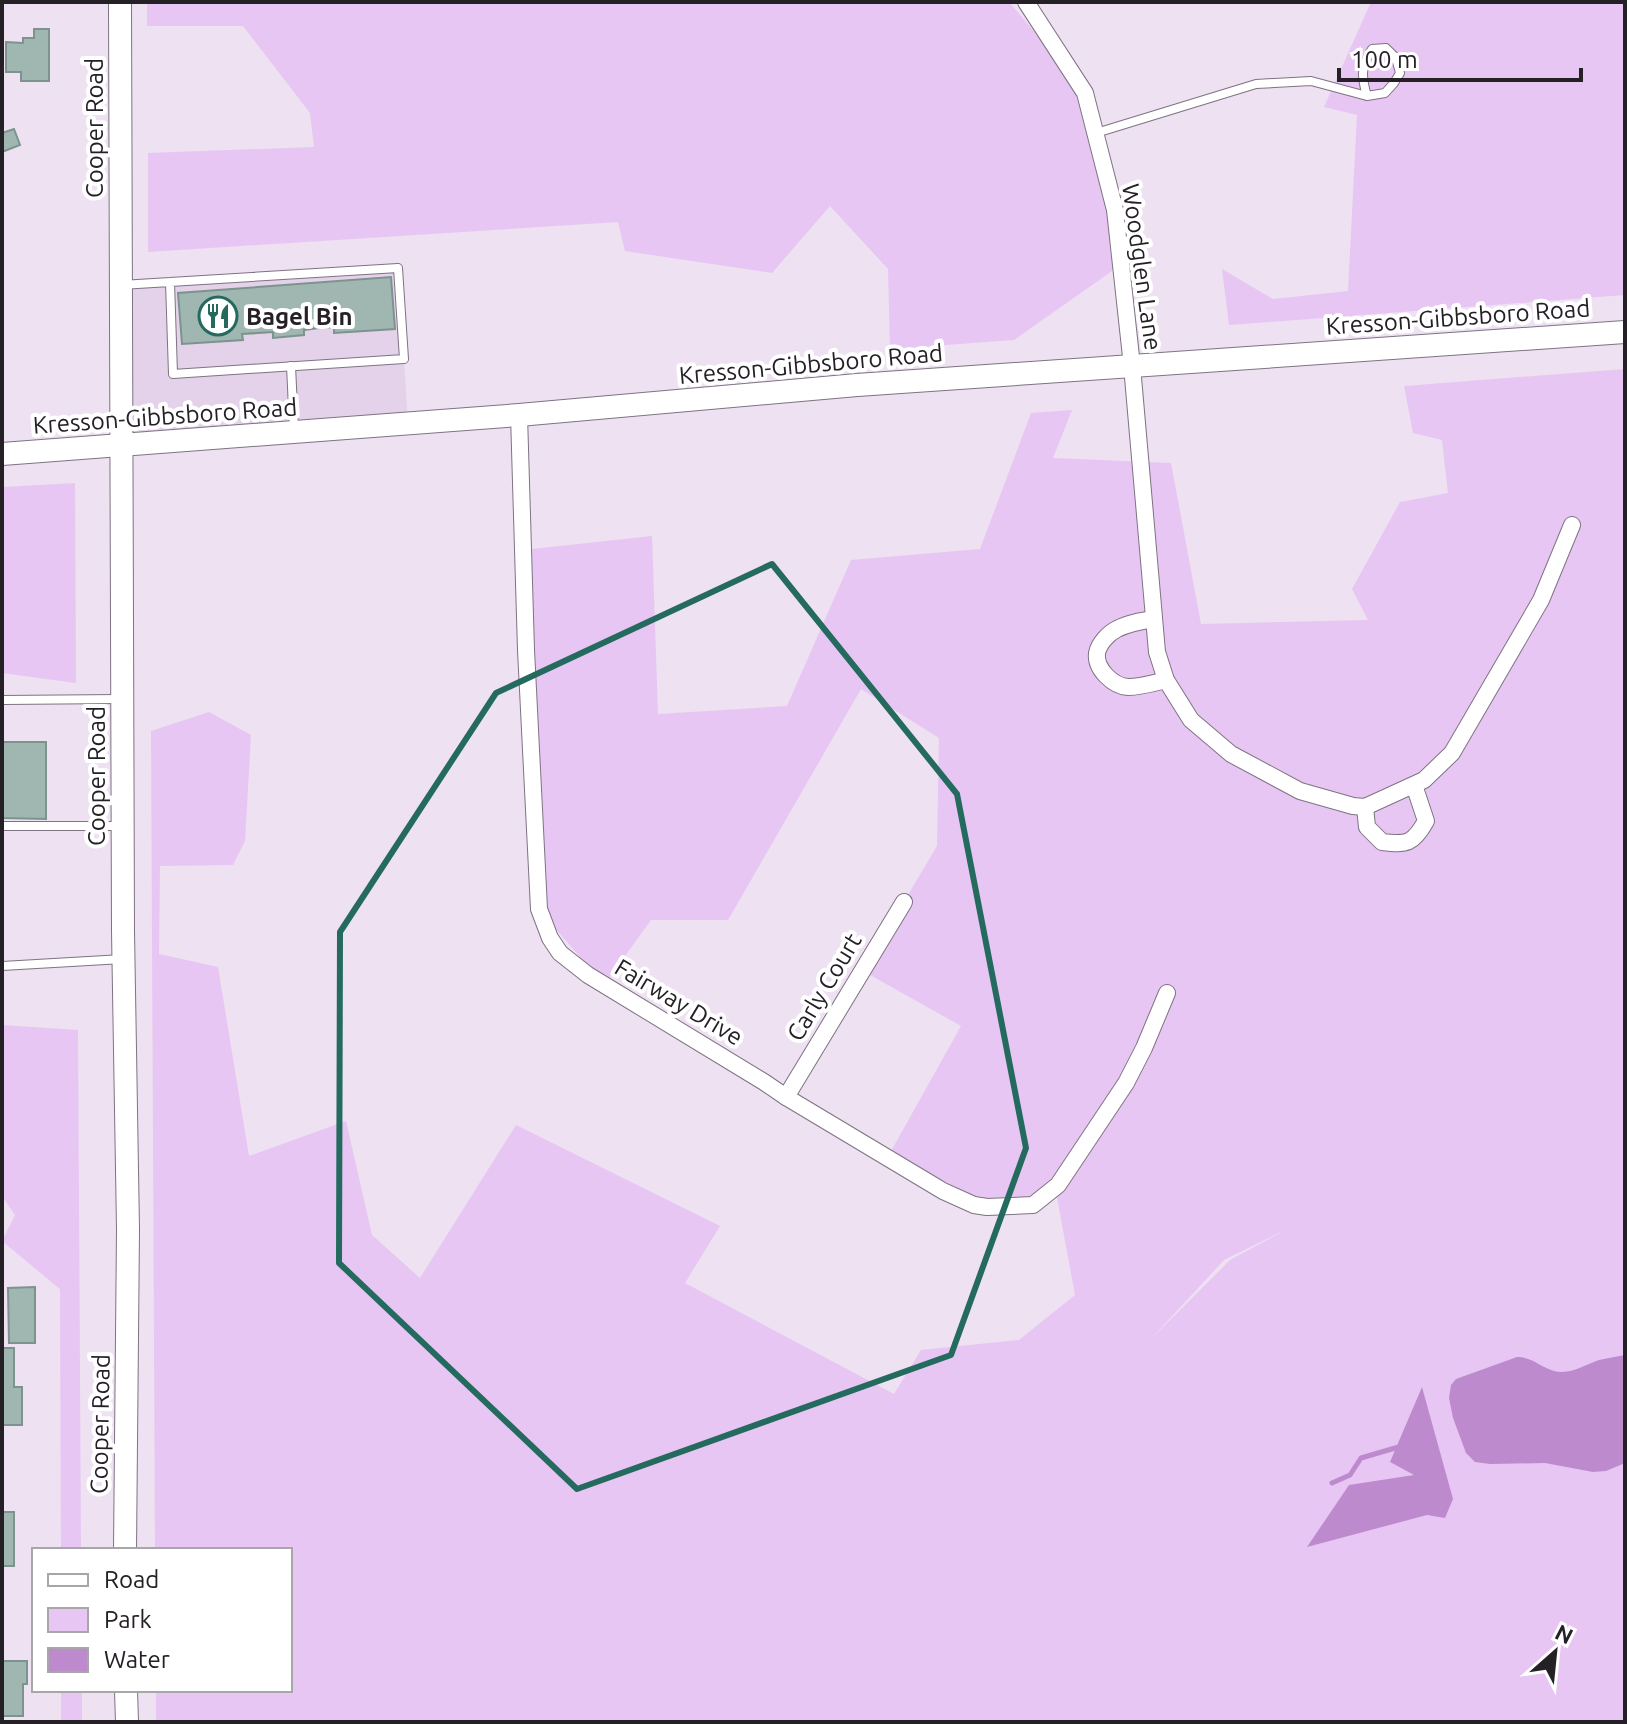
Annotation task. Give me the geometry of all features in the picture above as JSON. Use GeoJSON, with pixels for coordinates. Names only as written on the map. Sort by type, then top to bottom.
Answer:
{"type":"FeatureCollection","features":[{"type":"Feature","properties":{"kind":"street","name":"Cooper Road"},"geometry":{"type":"LineString","coordinates":[[120,2],[122,699],[128,1229],[125,1548]]}},
{"type":"Feature","properties":{"kind":"street","name":"Woodglen Lane"},"geometry":{"type":"LineString","coordinates":[[1026,2],[1085,93],[1115,210],[1157,652],[1166,680],[1191,720],[1231,754],[1300,791],[1365,807]]}},
{"type":"Feature","properties":{"kind":"street","name":"Kresson-Gibbsboro Road"},"geometry":{"type":"LineString","coordinates":[[2,454],[519,415],[857,385],[1625,332]]}},
{"type":"Feature","properties":{"kind":"street","name":"Fairway Drive"},"geometry":{"type":"LineString","coordinates":[[519,415],[526,650],[539,909],[550,938],[560,953],[588,975],[943,1191],[974,1205],[987,1207],[1033,1205],[1058,1185],[1126,1083],[1167,993]]}},
{"type":"Feature","properties":{"kind":"street"},"geometry":{"type":"LineString","coordinates":[[1414,785],[1426,821],[1417,837],[1403,844],[1382,842],[1367,827],[1365,807],[1424,780],[1452,753],[1541,600],[1572,525]]}},
{"type":"Feature","properties":{"kind":"street"},"geometry":{"type":"LineString","coordinates":[[1154,619],[1115,629],[1103,640],[1097,652],[1100,667],[1109,678],[1126,687],[1166,680]]}},
{"type":"Feature","properties":{"kind":"street","name":"Carly Court"},"geometry":{"type":"LineString","coordinates":[[786,1097],[904,902]]}},
{"type":"Feature","properties":{"kind":"street"},"geometry":{"type":"LineString","coordinates":[[126,1692],[127,1722]]}},
{"type":"Feature","properties":{"kind":"lane"},"geometry":{"type":"LineString","coordinates":[[1095,134],[1256,84],[1311,81],[1367,96],[1385,93],[1400,73],[1396,58],[1386,48],[1372,49],[1364,62],[1362,80],[1367,96]]}},
{"type":"Feature","properties":{"kind":"lane"},"geometry":{"type":"LineString","coordinates":[[120,285],[398,268],[404,359],[173,374],[170,282]]}},
{"type":"Feature","properties":{"kind":"lane"},"geometry":{"type":"LineString","coordinates":[[291,366],[295,432]]}},
{"type":"Feature","properties":{"kind":"lane"},"geometry":{"type":"LineString","coordinates":[[2,700],[122,699]]}},
{"type":"Feature","properties":{"kind":"lane"},"geometry":{"type":"LineString","coordinates":[[2,826],[123,826]]}},
{"type":"Feature","properties":{"kind":"lane"},"geometry":{"type":"LineString","coordinates":[[2,966],[124,958]]}},
{"type":"Feature","properties":{"kind":"highlighted area"},"geometry":{"type":"Polygon","coordinates":[[[772,564],[957,794],[1026,1148],[951,1355],[577,1489],[339,1263],[340,932],[496,693],[772,564]]]}},
{"type":"Feature","properties":{"kind":"shaded area"},"geometry":{"type":"Polygon","coordinates":[[[398,268],[408,424],[121,445],[120,285],[398,268]]]}},
{"type":"Feature","properties":{"kind":"green space"},"geometry":{"type":"Polygon","coordinates":[[[147,2],[1009,2],[1070,73],[1122,264],[1014,340],[890,349],[888,269],[830,206],[772,273],[625,251],[618,222],[148,252],[148,153],[314,147],[310,113],[243,26],[147,26],[147,2]]]}},
{"type":"Feature","properties":{"kind":"green space"},"geometry":{"type":"Polygon","coordinates":[[[1371,2],[1625,2],[1625,295],[1229,325],[1222,269],[1273,299],[1348,291],[1357,115],[1324,107],[1371,2]]]}},
{"type":"Feature","properties":{"kind":"green space"},"geometry":{"type":"Polygon","coordinates":[[[1625,369],[1625,1722],[156,1722],[156,1692],[292,1692],[292,1548],[155,1548],[151,731],[209,712],[251,735],[245,841],[233,865],[160,866],[159,954],[218,967],[249,1156],[346,1121],[372,1235],[420,1278],[516,1125],[720,1226],[685,1283],[894,1394],[921,1350],[1019,1340],[1075,1295],[1056,1192],[991,1205],[890,1153],[961,1026],[863,971],[937,846],[939,738],[861,689],[728,920],[651,920],[604,985],[537,907],[523,550],[652,536],[658,714],[787,706],[851,560],[980,549],[1031,413],[1072,410],[1053,458],[1171,463],[1201,624],[1368,620],[1352,589],[1400,502],[1448,493],[1442,440],[1413,433],[1404,386],[1625,369]],[[1287,1229],[1224,1260],[1150,1340],[1230,1260],[1287,1229]]]}},
{"type":"Feature","properties":{"kind":"green space"},"geometry":{"type":"Polygon","coordinates":[[[75,483],[76,683],[2,673],[2,487],[75,483]]]}},
{"type":"Feature","properties":{"kind":"green space"},"geometry":{"type":"Polygon","coordinates":[[[2,1025],[78,1030],[81,1548],[61,1548],[60,1289],[2,1241],[15,1215],[2,1196],[2,1025]]]}},
{"type":"Feature","properties":{"kind":"green space"},"geometry":{"type":"Polygon","coordinates":[[[61,1692],[82,1692],[82,1722],[61,1722],[61,1692]]]}},
{"type":"Feature","properties":{"kind":"water"},"geometry":{"type":"Polygon","coordinates":[[[1625,1355],[1625,1463],[1606,1471],[1593,1472],[1545,1463],[1475,1462],[1466,1453],[1449,1398],[1451,1385],[1456,1379],[1517,1357],[1560,1372],[1625,1355]]]}},
{"type":"Feature","properties":{"kind":"water"},"geometry":{"type":"Polygon","coordinates":[[[1422,1387],[1453,1499],[1445,1518],[1427,1515],[1307,1547],[1349,1485],[1414,1475],[1390,1462],[1422,1387]]]}},
{"type":"Feature","properties":{"kind":"building"},"geometry":{"type":"Polygon","coordinates":[[[34,29],[49,29],[49,81],[21,81],[21,72],[6,72],[6,42],[23,43],[23,38],[34,38],[34,29]]]}},
{"type":"Feature","properties":{"kind":"building"},"geometry":{"type":"Polygon","coordinates":[[[14,129],[20,145],[2,152],[2,133],[14,129]]]}},
{"type":"Feature","properties":{"kind":"building"},"geometry":{"type":"Polygon","coordinates":[[[391,277],[395,329],[334,333],[334,327],[319,328],[304,330],[304,335],[273,338],[273,332],[242,334],[243,340],[182,344],[178,293],[391,277]]]}},
{"type":"Feature","properties":{"kind":"building"},"geometry":{"type":"Polygon","coordinates":[[[2,742],[46,742],[46,819],[2,818],[2,742]]]}},
{"type":"Feature","properties":{"kind":"building"},"geometry":{"type":"Polygon","coordinates":[[[35,1287],[35,1343],[9,1343],[8,1288],[35,1287]]]}},
{"type":"Feature","properties":{"kind":"building"},"geometry":{"type":"Polygon","coordinates":[[[2,1348],[14,1348],[14,1387],[22,1387],[22,1425],[2,1425],[2,1348]]]}},
{"type":"Feature","properties":{"kind":"building"},"geometry":{"type":"Polygon","coordinates":[[[2,1512],[14,1512],[14,1566],[2,1566],[2,1512]]]}},
{"type":"Feature","properties":{"kind":"building"},"geometry":{"type":"Polygon","coordinates":[[[2,1661],[27,1661],[23,1716],[2,1716],[2,1661]]]}},
{"type":"Feature","properties":{"kind":"waterway"},"geometry":{"type":"LineString","coordinates":[[1332,1483],[1350,1475],[1361,1458],[1402,1446]]}},
{"type":"Feature","properties":{"kind":"place","name":"Bagel Bin"},"geometry":{"type":"Point","coordinates":[218,316]}}]}
